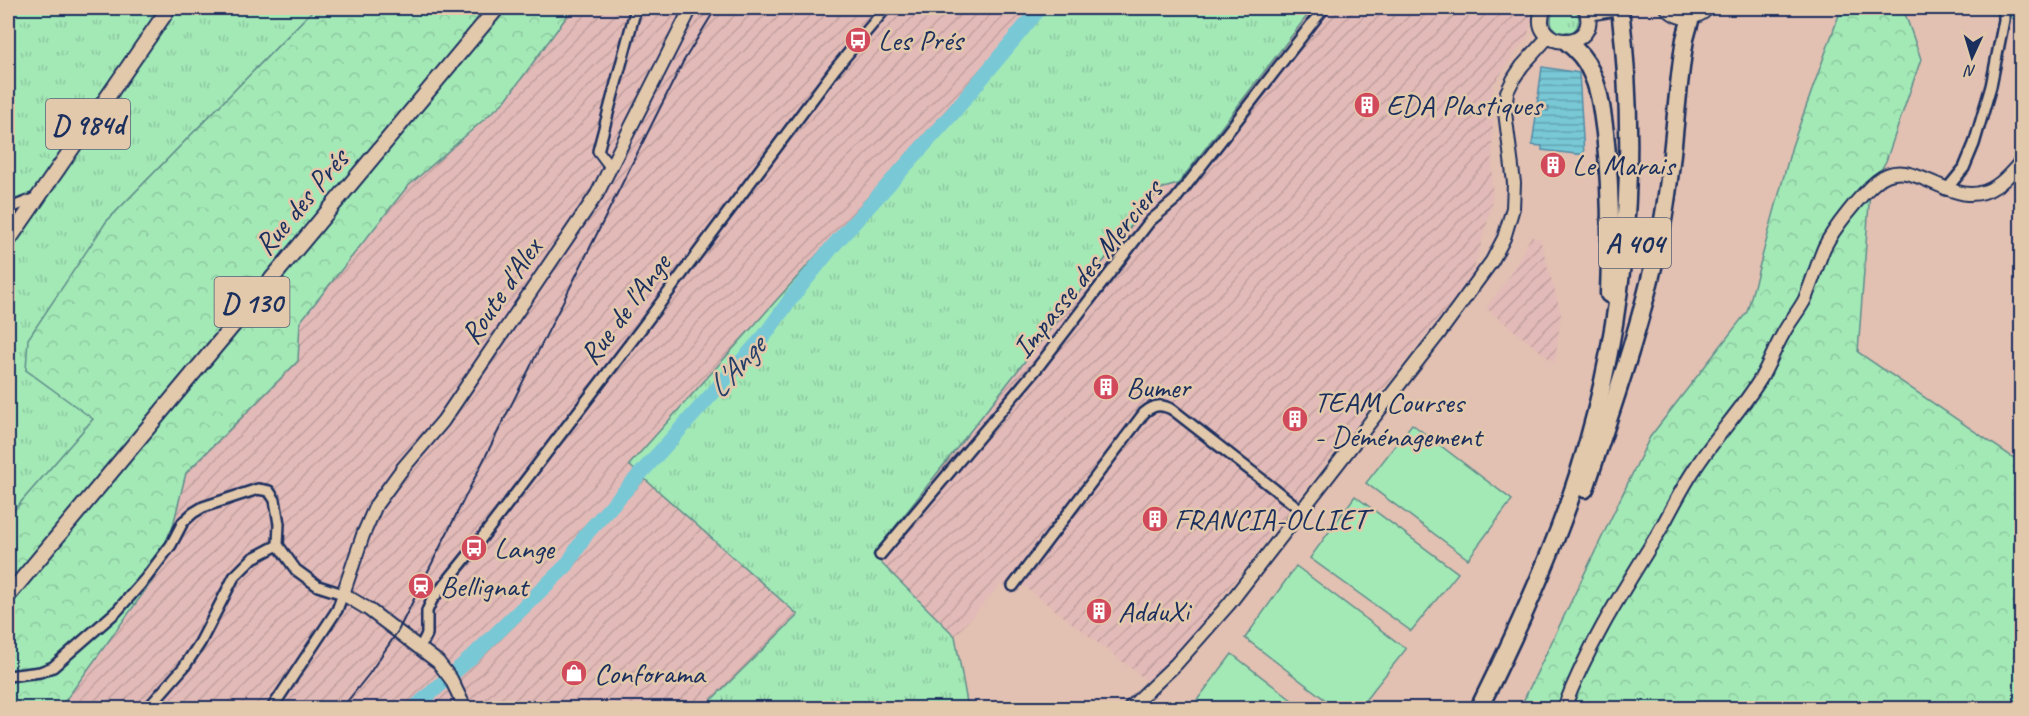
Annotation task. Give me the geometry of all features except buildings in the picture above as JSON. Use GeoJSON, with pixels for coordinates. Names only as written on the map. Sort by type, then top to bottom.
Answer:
{"type":"FeatureCollection","features":[{"type":"Feature","properties":{"kind":"highway","name":"A 404"},"geometry":{"type":"LineString","coordinates":[[1479,708],[1525,612],[1559,529],[1589,438],[1605,370],[1621,271],[1628,184],[1627,89],[1616,8]]}},
{"type":"Feature","properties":{"kind":"highway","name":"A 404"},"geometry":{"type":"LineString","coordinates":[[1492,708],[1557,567],[1590,473],[1611,396],[1623,339],[1636,231],[1640,120],[1632,8]]}},
{"type":"Feature","properties":{"kind":"highway"},"geometry":{"type":"LineString","coordinates":[[1590,473],[1614,402],[1656,253],[1666,201],[1684,39],[1691,17]]}},
{"type":"Feature","properties":{"kind":"highway"},"geometry":{"type":"LineString","coordinates":[[1567,42],[1582,56],[1594,77],[1601,106],[1607,150],[1611,229],[1605,370]]}},
{"type":"Feature","properties":{"kind":"main road","name":"D 984d"},"geometry":{"type":"LineString","coordinates":[[8,241],[169,8]]}},
{"type":"Feature","properties":{"kind":"main road","name":"Rue des Prés"},"geometry":{"type":"LineString","coordinates":[[8,596],[497,8]]}},
{"type":"Feature","properties":{"kind":"main road"},"geometry":{"type":"LineString","coordinates":[[1541,8],[1542,26],[1549,36],[1560,42],[1567,42],[1579,38],[1584,33],[1589,22],[1587,10],[1616,8]]}},
{"type":"Feature","properties":{"kind":"main road"},"geometry":{"type":"LineString","coordinates":[[1668,8],[1675,14],[1691,17],[1707,8]]}},
{"type":"Feature","properties":{"kind":"street"},"geometry":{"type":"LineString","coordinates":[[610,168],[598,151],[636,8]]}},
{"type":"Feature","properties":{"kind":"street","name":"Route d'Alex"},"geometry":{"type":"LineString","coordinates":[[343,594],[363,535],[385,492],[463,393],[597,194],[691,8]]}},
{"type":"Feature","properties":{"kind":"street","name":"Rue de l'Ange"},"geometry":{"type":"LineString","coordinates":[[420,648],[427,634],[427,611],[432,600],[646,322],[835,69],[886,8]]}},
{"type":"Feature","properties":{"kind":"street","name":"Impasse des Merciers"},"geometry":{"type":"LineString","coordinates":[[880,555],[1038,367],[1150,221],[1175,200],[1324,8]]}},
{"type":"Feature","properties":{"kind":"street"},"geometry":{"type":"LineString","coordinates":[[1946,190],[1964,168],[1974,144],[1991,86],[2004,20],[2004,8]]}},
{"type":"Feature","properties":{"kind":"street"},"geometry":{"type":"LineString","coordinates":[[1130,708],[1203,635],[1482,276],[1498,250],[1510,222],[1514,194],[1504,112],[1508,92],[1522,66],[1549,36]]}},
{"type":"Feature","properties":{"kind":"street"},"geometry":{"type":"LineString","coordinates":[[1564,708],[1601,628],[1694,469],[1735,417],[1761,377],[1783,333],[1803,303],[1831,234],[1871,186],[1886,175],[1898,172],[1912,174],[1946,190],[1965,195],[1987,191],[2004,179],[2022,161]]}},
{"type":"Feature","properties":{"kind":"street"},"geometry":{"type":"LineString","coordinates":[[8,209],[38,197]]}},
{"type":"Feature","properties":{"kind":"street"},"geometry":{"type":"LineString","coordinates":[[1013,586],[1144,413],[1158,405],[1173,410],[1301,510]]}},
{"type":"Feature","properties":{"kind":"street"},"geometry":{"type":"LineString","coordinates":[[8,676],[40,672],[53,667],[117,611],[165,553],[183,522],[193,513],[203,507],[258,489],[269,491],[275,500],[279,524],[278,545],[296,570],[318,586],[343,594],[368,609],[420,648],[445,671],[465,708]]}},
{"type":"Feature","properties":{"kind":"street"},"geometry":{"type":"LineString","coordinates":[[148,708],[190,659],[234,577],[253,558],[278,545]]}},
{"type":"Feature","properties":{"kind":"street"},"geometry":{"type":"LineString","coordinates":[[272,708],[337,610],[343,594]]}},
{"type":"Feature","properties":{"kind":"shaded area"},"geometry":{"type":"Polygon","coordinates":[[[573,8],[1038,8],[629,465],[798,616],[703,708],[60,708],[163,566],[186,473],[298,361],[300,322],[407,187],[505,101],[573,8]]]}},
{"type":"Feature","properties":{"kind":"shaded area"},"geometry":{"type":"Polygon","coordinates":[[[1313,8],[1535,8],[1527,37],[1493,85],[1492,206],[1472,276],[1199,626],[1149,682],[1021,584],[1013,594],[1001,584],[955,636],[873,555],[1160,188],[1178,183],[1313,8]]]}},
{"type":"Feature","properties":{"kind":"shaded area"},"geometry":{"type":"Polygon","coordinates":[[[1531,237],[1540,239],[1561,313],[1555,363],[1486,308],[1507,280],[1531,237]]]}},
{"type":"Feature","properties":{"kind":"green space"},"geometry":{"type":"Polygon","coordinates":[[[1565,6],[1575,10],[1579,20],[1575,30],[1565,34],[1555,30],[1551,20],[1555,10],[1565,6]]]}},
{"type":"Feature","properties":{"kind":"green space"},"geometry":{"type":"Polygon","coordinates":[[[8,8],[315,8],[106,222],[26,370],[94,419],[8,517],[8,8]]]}},
{"type":"Feature","properties":{"kind":"green space"},"geometry":{"type":"Polygon","coordinates":[[[315,8],[573,8],[505,101],[407,187],[300,322],[298,361],[186,473],[163,566],[60,708],[8,708],[8,517],[93,419],[26,370],[28,339],[106,222],[315,8]]]}},
{"type":"Feature","properties":{"kind":"green space"},"geometry":{"type":"Polygon","coordinates":[[[1038,8],[1313,8],[1178,184],[1160,189],[873,555],[955,636],[968,708],[703,708],[798,615],[629,465],[1038,8]]]}},
{"type":"Feature","properties":{"kind":"green space"},"geometry":{"type":"Polygon","coordinates":[[[1877,8],[1903,8],[1921,59],[1886,161],[1870,190],[1858,352],[2021,463],[2021,708],[1520,708],[1650,437],[1747,312],[1792,146],[1839,15],[1877,8]]]}},
{"type":"Feature","properties":{"kind":"green space"},"geometry":{"type":"Polygon","coordinates":[[[1979,8],[2021,8],[2021,21],[1979,8]]]}},
{"type":"Feature","properties":{"kind":"green space"},"geometry":{"type":"Polygon","coordinates":[[[1412,424],[1512,500],[1468,559],[1366,483],[1412,424]]]}},
{"type":"Feature","properties":{"kind":"green space"},"geometry":{"type":"Polygon","coordinates":[[[1355,496],[1458,573],[1411,631],[1310,558],[1355,496]]]}},
{"type":"Feature","properties":{"kind":"green space"},"geometry":{"type":"Polygon","coordinates":[[[1296,566],[1406,649],[1359,708],[1336,708],[1245,638],[1296,566]]]}},
{"type":"Feature","properties":{"kind":"green space"},"geometry":{"type":"Polygon","coordinates":[[[1232,654],[1302,708],[1191,708],[1232,654]]]}},
{"type":"Feature","properties":{"kind":"water"},"geometry":{"type":"Polygon","coordinates":[[[1542,67],[1579,73],[1584,155],[1542,150],[1542,146],[1532,145],[1537,109],[1548,111],[1549,107],[1537,105],[1542,67]]]}},
{"type":"Feature","properties":{"kind":"waterway","name":"L'Ange"},"geometry":{"type":"LineString","coordinates":[[414,708],[475,654],[567,565],[587,533],[765,335],[833,246],[953,113],[1040,8]]}},
{"type":"Feature","properties":{"kind":"railway"},"geometry":{"type":"LineString","coordinates":[[342,708],[369,674],[398,631],[683,62],[716,8]]}},
{"type":"Feature","properties":{"kind":"place","name":"Les Prés"},"geometry":{"type":"Point","coordinates":[858,40]}},
{"type":"Feature","properties":{"kind":"place","name":"EDA Plastiques"},"geometry":{"type":"Point","coordinates":[1367,105]}},
{"type":"Feature","properties":{"kind":"place","name":"Le Marais"},"geometry":{"type":"Point","coordinates":[1553,165]}},
{"type":"Feature","properties":{"kind":"place","name":"Bumer"},"geometry":{"type":"Point","coordinates":[1106,387]}},
{"type":"Feature","properties":{"kind":"place","name":"TEAM Courses - Déménagement"},"geometry":{"type":"Point","coordinates":[1295,419]}},
{"type":"Feature","properties":{"kind":"place","name":"FRANCIA-OLLIET"},"geometry":{"type":"Point","coordinates":[1155,519]}},
{"type":"Feature","properties":{"kind":"place","name":"Lange"},"geometry":{"type":"Point","coordinates":[474,548]}},
{"type":"Feature","properties":{"kind":"place","name":"Bellignat"},"geometry":{"type":"Point","coordinates":[421,586]}},
{"type":"Feature","properties":{"kind":"place","name":"AdduXi"},"geometry":{"type":"Point","coordinates":[1099,611]}},
{"type":"Feature","properties":{"kind":"place","name":"Conforama"},"geometry":{"type":"Point","coordinates":[574,673]}}]}
